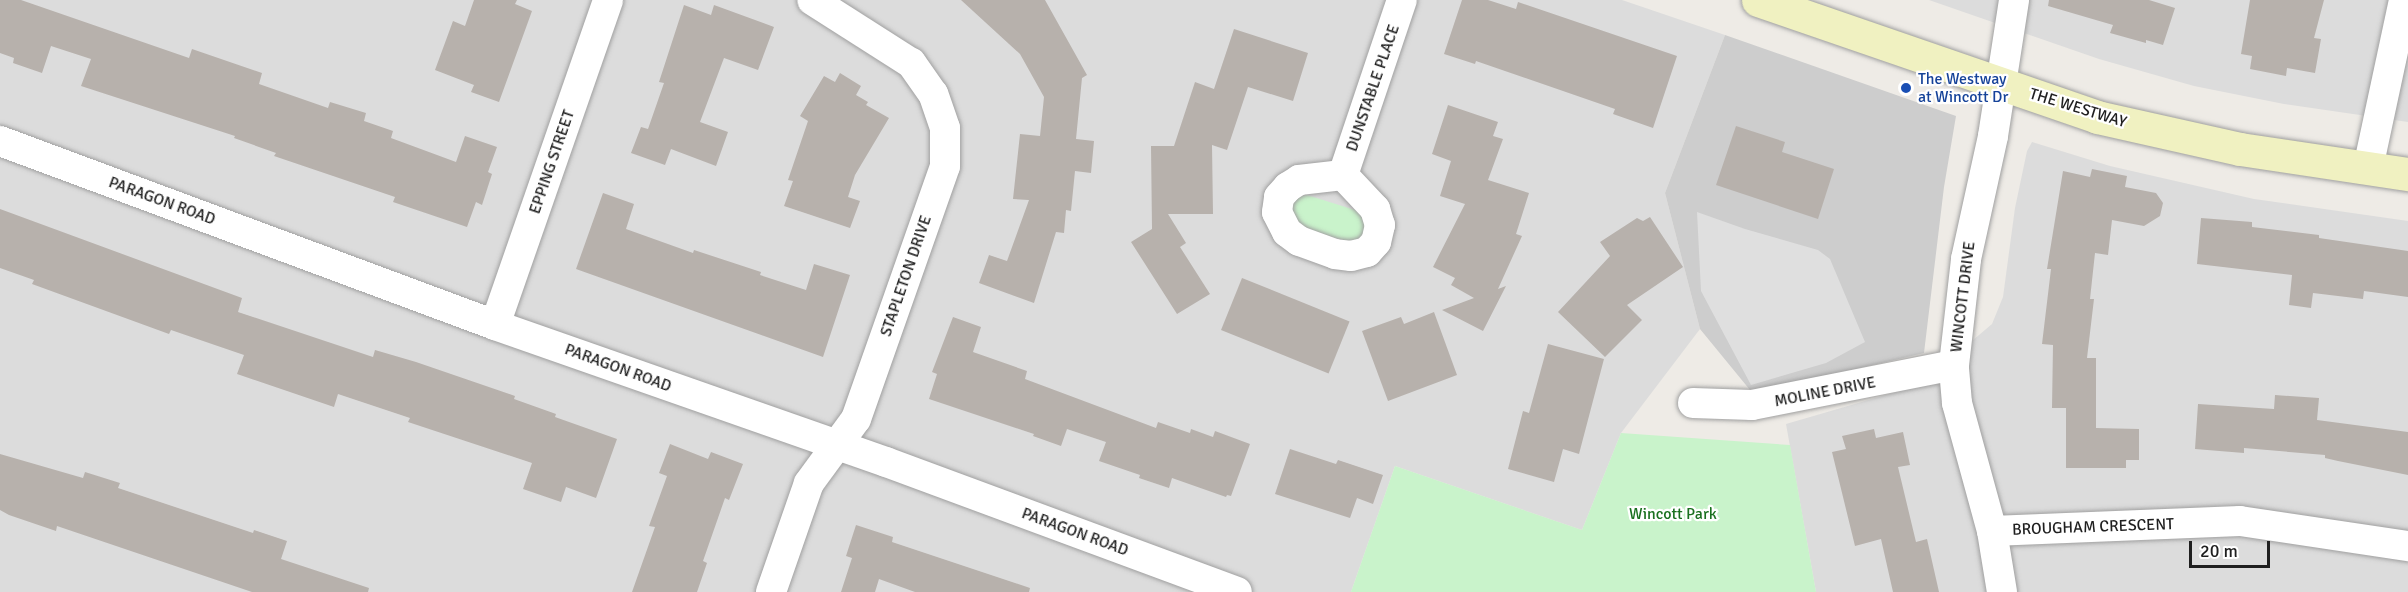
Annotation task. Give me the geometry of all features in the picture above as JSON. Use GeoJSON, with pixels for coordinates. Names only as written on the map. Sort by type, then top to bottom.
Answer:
{"type":"FeatureCollection","features":[{"type":"Feature","properties":{"kind":"main road","name":"THE WESTWAY"},"geometry":{"type":"LineString","coordinates":[[1758,0],[2097,117],[2240,149],[2408,174]]}},
{"type":"Feature","properties":{"kind":"street","name":"EPPING STREET"},"geometry":{"type":"LineString","coordinates":[[495,325],[608,0]]}},
{"type":"Feature","properties":{"kind":"street","name":"STAPLETON DRIVE"},"geometry":{"type":"LineString","coordinates":[[771,592],[809,483],[856,419],[945,166],[945,128],[933,94],[910,63],[812,0]]}},
{"type":"Feature","properties":{"kind":"street","name":"DUNSTABLE PLACE"},"geometry":{"type":"LineString","coordinates":[[1343,176],[1402,0]]}},
{"type":"Feature","properties":{"kind":"street","name":"WINCOTT DRIVE"},"geometry":{"type":"LineString","coordinates":[[2002,592],[1992,531],[1957,403],[1954,365],[1966,259],[1993,136],[2014,0]]}},
{"type":"Feature","properties":{"kind":"street"},"geometry":{"type":"LineString","coordinates":[[2368,168],[2404,0]]}},
{"type":"Feature","properties":{"kind":"street","name":"PARAGON ROAD"},"geometry":{"type":"LineString","coordinates":[[0,141],[495,325],[835,445],[1237,592]]}},
{"type":"Feature","properties":{"kind":"street","name":"MOLINE DRIVE"},"geometry":{"type":"LineString","coordinates":[[1694,403],[1752,405],[1954,365]]}},
{"type":"Feature","properties":{"kind":"street","name":"BROUGHAM CRESCENT"},"geometry":{"type":"LineString","coordinates":[[1992,531],[2240,521],[2408,546]]}},
{"type":"Feature","properties":{"kind":"shaded area"},"geometry":{"type":"Polygon","coordinates":[[[0,0],[1622,0],[1725,35],[1665,193],[1700,329],[1621,433],[1582,530],[1395,466],[1351,592],[0,592],[0,0]]]}},
{"type":"Feature","properties":{"kind":"shaded area"},"geometry":{"type":"Polygon","coordinates":[[[1929,0],[2408,0],[2408,122],[2284,104],[2194,86],[2099,59],[1929,0]]]}},
{"type":"Feature","properties":{"kind":"shaded area"},"geometry":{"type":"Polygon","coordinates":[[[1725,35],[1956,116],[1944,187],[1924,353],[1767,390],[1750,390],[1700,329],[1665,193],[1725,35]]]}},
{"type":"Feature","properties":{"kind":"shaded area"},"geometry":{"type":"Polygon","coordinates":[[[2032,142],[2110,166],[2254,199],[2408,221],[2408,592],[1816,592],[1786,424],[1920,385],[1992,324],[2003,297],[2015,208],[2027,151],[2032,142]]]}},
{"type":"Feature","properties":{"kind":"shaded area"},"geometry":{"type":"Polygon","coordinates":[[[1697,212],[1745,229],[1818,250],[1830,259],[1865,342],[1826,363],[1751,385],[1701,291],[1697,212]]]}},
{"type":"Feature","properties":{"kind":"green space"},"geometry":{"type":"Polygon","coordinates":[[[1307,195],[1364,215],[1367,224],[1361,240],[1346,241],[1299,227],[1289,213],[1298,197],[1307,195]]]}},
{"type":"Feature","properties":{"kind":"green space","name":"Wincott Park"},"geometry":{"type":"Polygon","coordinates":[[[1621,433],[1790,445],[1816,592],[1351,592],[1395,466],[1582,530],[1621,433]]]}},
{"type":"Feature","properties":{"kind":"building"},"geometry":{"type":"Polygon","coordinates":[[[0,0],[21,0],[189,58],[192,49],[262,73],[259,84],[328,108],[330,102],[366,113],[364,121],[393,131],[391,138],[456,162],[465,136],[497,147],[488,172],[492,174],[482,205],[476,202],[467,227],[393,202],[395,197],[274,156],[276,153],[234,138],[235,136],[81,86],[91,59],[51,46],[42,73],[13,63],[14,58],[0,53],[0,0]]]}},
{"type":"Feature","properties":{"kind":"building"},"geometry":{"type":"Polygon","coordinates":[[[474,0],[517,0],[515,4],[532,11],[499,102],[471,92],[474,85],[435,70],[453,21],[465,26],[474,0]]]}},
{"type":"Feature","properties":{"kind":"building"},"geometry":{"type":"Polygon","coordinates":[[[961,0],[1045,0],[1087,75],[1082,78],[1076,139],[1094,141],[1091,173],[1075,171],[1071,211],[1066,210],[1064,233],[1056,232],[1034,303],[979,283],[989,255],[1007,261],[1029,200],[1013,199],[1020,134],[1040,136],[1044,97],[1020,54],[961,0]]]}},
{"type":"Feature","properties":{"kind":"building"},"geometry":{"type":"Polygon","coordinates":[[[1462,0],[1488,0],[1516,9],[1518,2],[1677,56],[1653,128],[1613,114],[1615,109],[1476,61],[1475,64],[1444,54],[1462,0]]]}},
{"type":"Feature","properties":{"kind":"building"},"geometry":{"type":"Polygon","coordinates":[[[2049,0],[2149,0],[2175,8],[2163,45],[2146,40],[2146,43],[2110,33],[2113,25],[2048,6],[2049,0]]]}},
{"type":"Feature","properties":{"kind":"building"},"geometry":{"type":"Polygon","coordinates":[[[2250,0],[2324,0],[2314,38],[2321,39],[2315,73],[2287,68],[2286,76],[2250,69],[2252,56],[2241,54],[2250,0]]]}},
{"type":"Feature","properties":{"kind":"building"},"geometry":{"type":"Polygon","coordinates":[[[684,5],[711,15],[714,5],[774,27],[758,70],[724,58],[700,122],[728,132],[716,166],[671,149],[665,165],[631,153],[641,127],[648,129],[664,83],[659,82],[684,5]]]}},
{"type":"Feature","properties":{"kind":"building"},"geometry":{"type":"Polygon","coordinates":[[[1234,29],[1308,53],[1293,101],[1248,87],[1227,150],[1212,145],[1213,214],[1168,214],[1186,243],[1180,247],[1210,294],[1177,314],[1131,242],[1152,229],[1151,146],[1174,146],[1195,82],[1214,89],[1234,29]]]}},
{"type":"Feature","properties":{"kind":"building"},"geometry":{"type":"Polygon","coordinates":[[[840,73],[861,86],[856,95],[868,102],[866,105],[889,118],[855,175],[848,197],[860,201],[850,228],[784,206],[793,181],[788,180],[808,121],[800,116],[824,76],[835,82],[840,73]]]}},
{"type":"Feature","properties":{"kind":"building"},"geometry":{"type":"Polygon","coordinates":[[[1448,105],[1498,122],[1493,136],[1503,139],[1488,180],[1529,193],[1516,234],[1522,236],[1498,289],[1506,286],[1483,331],[1442,310],[1474,298],[1451,285],[1455,278],[1433,267],[1465,204],[1440,196],[1451,161],[1432,154],[1448,105]]]}},
{"type":"Feature","properties":{"kind":"building"},"geometry":{"type":"Polygon","coordinates":[[[1736,126],[1785,142],[1782,152],[1834,169],[1818,219],[1716,185],[1736,126]]]}},
{"type":"Feature","properties":{"kind":"building"},"geometry":{"type":"Polygon","coordinates":[[[2092,169],[2127,176],[2125,187],[2156,193],[2163,203],[2160,216],[2144,226],[2112,220],[2108,255],[2095,253],[2090,299],[2094,299],[2087,358],[2096,358],[2096,428],[2139,429],[2139,460],[2126,460],[2126,468],[2066,468],[2066,408],[2052,408],[2053,345],[2042,344],[2051,269],[2047,269],[2063,171],[2090,177],[2092,169]]]}},
{"type":"Feature","properties":{"kind":"building"},"geometry":{"type":"Polygon","coordinates":[[[603,193],[634,204],[626,229],[693,253],[694,250],[761,272],[760,275],[806,290],[814,264],[850,275],[823,357],[576,269],[603,193]]]}},
{"type":"Feature","properties":{"kind":"building"},"geometry":{"type":"Polygon","coordinates":[[[0,209],[242,298],[238,312],[373,357],[375,350],[416,362],[515,396],[514,399],[556,414],[555,417],[617,439],[596,498],[566,487],[561,502],[523,489],[532,463],[408,422],[410,418],[338,394],[334,407],[237,374],[244,355],[171,330],[169,334],[32,284],[34,280],[0,268],[0,209]]]}},
{"type":"Feature","properties":{"kind":"building"},"geometry":{"type":"Polygon","coordinates":[[[1650,217],[1683,267],[1627,305],[1642,320],[1605,357],[1558,312],[1610,256],[1600,242],[1637,218],[1643,221],[1650,217]]]}},
{"type":"Feature","properties":{"kind":"building"},"geometry":{"type":"Polygon","coordinates":[[[2201,218],[2252,222],[2252,227],[2319,235],[2319,238],[2408,251],[2408,297],[2364,291],[2363,299],[2313,293],[2311,308],[2289,305],[2292,275],[2197,264],[2201,218]]]}},
{"type":"Feature","properties":{"kind":"building"},"geometry":{"type":"Polygon","coordinates":[[[1242,278],[1350,321],[1329,373],[1221,330],[1242,278]]]}},
{"type":"Feature","properties":{"kind":"building"},"geometry":{"type":"Polygon","coordinates":[[[1434,312],[1457,375],[1388,401],[1362,331],[1401,317],[1404,324],[1434,312]]]}},
{"type":"Feature","properties":{"kind":"building"},"geometry":{"type":"Polygon","coordinates":[[[953,317],[981,327],[973,352],[1027,371],[1025,379],[1156,428],[1158,422],[1190,433],[1191,429],[1213,437],[1215,431],[1250,444],[1231,496],[1226,497],[1172,478],[1169,488],[1139,478],[1140,475],[1099,461],[1106,442],[1067,429],[1061,446],[1033,436],[1034,434],[929,399],[937,374],[932,372],[953,317]]]}},
{"type":"Feature","properties":{"kind":"building"},"geometry":{"type":"Polygon","coordinates":[[[1548,344],[1604,359],[1579,454],[1563,449],[1554,482],[1508,469],[1523,411],[1529,413],[1548,344]]]}},
{"type":"Feature","properties":{"kind":"building"},"geometry":{"type":"Polygon","coordinates":[[[2275,395],[2319,398],[2317,420],[2408,432],[2408,475],[2325,458],[2325,455],[2244,448],[2244,453],[2195,449],[2198,404],[2274,409],[2275,395]]]}},
{"type":"Feature","properties":{"kind":"building"},"geometry":{"type":"Polygon","coordinates":[[[1874,429],[1876,438],[1903,432],[1910,465],[1898,467],[1916,542],[1927,539],[1939,592],[1893,592],[1881,539],[1855,546],[1832,452],[1846,449],[1842,436],[1874,429]]]}},
{"type":"Feature","properties":{"kind":"building"},"geometry":{"type":"Polygon","coordinates":[[[670,444],[708,459],[711,452],[743,464],[729,500],[725,498],[703,561],[707,563],[697,592],[632,592],[655,527],[649,526],[667,476],[659,473],[670,444]]]}},
{"type":"Feature","properties":{"kind":"building"},"geometry":{"type":"Polygon","coordinates":[[[1290,449],[1336,464],[1338,460],[1383,475],[1373,504],[1357,498],[1350,518],[1275,494],[1290,449]]]}},
{"type":"Feature","properties":{"kind":"building"},"geometry":{"type":"Polygon","coordinates":[[[0,454],[83,478],[85,472],[120,483],[118,488],[253,533],[254,530],[287,541],[281,559],[369,588],[368,592],[252,592],[57,526],[56,531],[9,515],[0,510],[0,454]]]}},
{"type":"Feature","properties":{"kind":"building"},"geometry":{"type":"Polygon","coordinates":[[[856,525],[893,537],[892,542],[1030,588],[1029,592],[915,592],[879,579],[875,592],[841,592],[852,558],[846,556],[856,525]]]}},
{"type":"Feature","properties":{"kind":"place","name":"The Westway at Wincott Dr"},"geometry":{"type":"Point","coordinates":[1906,88]}}]}
